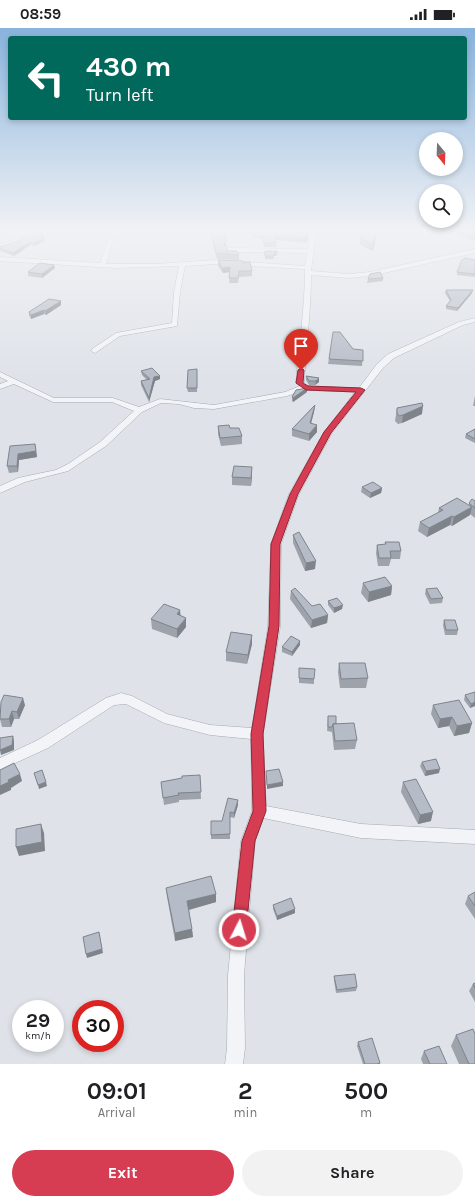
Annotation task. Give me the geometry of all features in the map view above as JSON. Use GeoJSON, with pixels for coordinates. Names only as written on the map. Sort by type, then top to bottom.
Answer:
{"type":"FeatureCollection","features":[{"type":"Feature","properties":{"kind":"street"},"geometry":{"type":"LineString","coordinates":[[95,351],[118,334],[175,325],[179,280]]}},
{"type":"Feature","properties":{"kind":"street"},"geometry":{"type":"LineString","coordinates":[[305,387],[300,383],[305,317],[308,300],[308,280]]}},
{"type":"Feature","properties":{"kind":"street"},"geometry":{"type":"LineString","coordinates":[[234,1064],[236,1048],[236,975],[242,900],[248,841],[259,811],[257,734],[274,626],[276,544],[294,494],[328,432],[380,366],[391,356],[461,323],[475,320]]}},
{"type":"Feature","properties":{"kind":"street"},"geometry":{"type":"LineString","coordinates":[[0,374],[53,400],[113,400],[139,410]]}},
{"type":"Feature","properties":{"kind":"street"},"geometry":{"type":"LineString","coordinates":[[0,387],[14,381]]}},
{"type":"Feature","properties":{"kind":"street"},"geometry":{"type":"LineString","coordinates":[[0,490],[10,483],[34,476],[59,472],[78,463],[97,447],[103,444],[139,410],[160,401],[179,402],[194,406],[214,407],[287,394],[305,387],[361,390]]}},
{"type":"Feature","properties":{"kind":"street"},"geometry":{"type":"LineString","coordinates":[[0,764],[43,744],[110,701],[121,698],[128,698],[164,718],[202,728],[257,734]]}},
{"type":"Feature","properties":{"kind":"street"},"geometry":{"type":"LineString","coordinates":[[259,811],[361,831],[475,837]]}},
{"type":"Feature","properties":{"kind":"building"},"geometry":{"type":"Polygon","coordinates":[[[446,290],[473,290],[458,308],[446,306],[451,300],[446,290]]]}},
{"type":"Feature","properties":{"kind":"building"},"geometry":{"type":"Polygon","coordinates":[[[49,299],[61,301],[45,311],[44,310],[31,315],[29,312],[49,299]]]}},
{"type":"Feature","properties":{"kind":"building"},"geometry":{"type":"Polygon","coordinates":[[[333,332],[340,332],[353,349],[363,350],[363,361],[329,359],[333,332]]]}},
{"type":"Feature","properties":{"kind":"building"},"geometry":{"type":"Polygon","coordinates":[[[152,368],[160,376],[154,377],[149,398],[141,381],[150,379],[141,371],[152,368]]]}},
{"type":"Feature","properties":{"kind":"building"},"geometry":{"type":"Polygon","coordinates":[[[197,369],[197,388],[187,388],[188,370],[197,369]]]}},
{"type":"Feature","properties":{"kind":"building"},"geometry":{"type":"Polygon","coordinates":[[[306,376],[319,378],[316,381],[309,381],[306,376]]]}},
{"type":"Feature","properties":{"kind":"building"},"geometry":{"type":"Polygon","coordinates":[[[307,388],[293,398],[292,397],[296,390],[307,388]]]}},
{"type":"Feature","properties":{"kind":"building"},"geometry":{"type":"Polygon","coordinates":[[[422,403],[423,406],[403,415],[399,416],[397,413],[397,408],[422,403]]]}},
{"type":"Feature","properties":{"kind":"building"},"geometry":{"type":"Polygon","coordinates":[[[315,405],[310,423],[317,425],[309,434],[292,429],[315,405]]]}},
{"type":"Feature","properties":{"kind":"building"},"geometry":{"type":"Polygon","coordinates":[[[229,425],[230,428],[239,428],[242,436],[220,438],[218,426],[229,425]]]}},
{"type":"Feature","properties":{"kind":"building"},"geometry":{"type":"Polygon","coordinates":[[[475,429],[475,439],[466,434],[475,429]]]}},
{"type":"Feature","properties":{"kind":"building"},"geometry":{"type":"Polygon","coordinates":[[[35,444],[36,451],[18,454],[17,466],[7,466],[10,446],[35,444]]]}},
{"type":"Feature","properties":{"kind":"building"},"geometry":{"type":"Polygon","coordinates":[[[234,466],[252,467],[251,478],[232,477],[234,466]]]}},
{"type":"Feature","properties":{"kind":"building"},"geometry":{"type":"Polygon","coordinates":[[[373,482],[382,488],[371,493],[362,487],[373,482]]]}},
{"type":"Feature","properties":{"kind":"building"},"geometry":{"type":"Polygon","coordinates":[[[457,498],[472,507],[429,528],[420,522],[443,510],[439,508],[457,498]]]}},
{"type":"Feature","properties":{"kind":"building"},"geometry":{"type":"Polygon","coordinates":[[[472,499],[475,501],[475,508],[469,503],[472,499]]]}},
{"type":"Feature","properties":{"kind":"building"},"geometry":{"type":"Polygon","coordinates":[[[299,532],[316,561],[306,563],[293,535],[299,532]]]}},
{"type":"Feature","properties":{"kind":"building"},"geometry":{"type":"Polygon","coordinates":[[[385,542],[399,542],[401,551],[390,551],[391,558],[379,558],[377,545],[386,544],[385,542]]]}},
{"type":"Feature","properties":{"kind":"building"},"geometry":{"type":"Polygon","coordinates":[[[385,577],[392,586],[369,592],[363,583],[385,577]]]}},
{"type":"Feature","properties":{"kind":"building"},"geometry":{"type":"Polygon","coordinates":[[[295,588],[312,606],[320,604],[328,615],[312,620],[291,591],[295,588]]]}},
{"type":"Feature","properties":{"kind":"building"},"geometry":{"type":"Polygon","coordinates":[[[437,588],[443,598],[431,599],[426,589],[437,588]]]}},
{"type":"Feature","properties":{"kind":"building"},"geometry":{"type":"Polygon","coordinates":[[[337,598],[343,605],[334,608],[328,601],[337,598]]]}},
{"type":"Feature","properties":{"kind":"building"},"geometry":{"type":"Polygon","coordinates":[[[164,604],[180,610],[177,614],[186,618],[177,629],[151,619],[164,604]]]}},
{"type":"Feature","properties":{"kind":"building"},"geometry":{"type":"Polygon","coordinates":[[[444,620],[455,620],[458,630],[446,630],[444,620]]]}},
{"type":"Feature","properties":{"kind":"building"},"geometry":{"type":"Polygon","coordinates":[[[231,632],[252,635],[248,655],[226,652],[231,632]]]}},
{"type":"Feature","properties":{"kind":"building"},"geometry":{"type":"Polygon","coordinates":[[[291,636],[300,641],[292,652],[282,647],[291,636]]]}},
{"type":"Feature","properties":{"kind":"building"},"geometry":{"type":"Polygon","coordinates":[[[339,663],[365,663],[368,678],[341,679],[339,663]]]}},
{"type":"Feature","properties":{"kind":"building"},"geometry":{"type":"Polygon","coordinates":[[[299,668],[315,669],[314,679],[299,678],[299,668]]]}},
{"type":"Feature","properties":{"kind":"building"},"geometry":{"type":"Polygon","coordinates":[[[475,692],[475,702],[471,704],[465,695],[475,692]]]}},
{"type":"Feature","properties":{"kind":"building"},"geometry":{"type":"Polygon","coordinates":[[[4,695],[23,698],[17,712],[12,711],[9,719],[0,719],[1,702],[4,695]]]}},
{"type":"Feature","properties":{"kind":"building"},"geometry":{"type":"Polygon","coordinates":[[[459,700],[472,723],[457,726],[452,717],[440,719],[433,705],[459,700]]]}},
{"type":"Feature","properties":{"kind":"building"},"geometry":{"type":"Polygon","coordinates":[[[328,716],[336,716],[336,723],[333,724],[332,727],[328,727],[328,716]]]}},
{"type":"Feature","properties":{"kind":"building"},"geometry":{"type":"Polygon","coordinates":[[[354,723],[357,740],[335,741],[333,724],[354,723]]]}},
{"type":"Feature","properties":{"kind":"building"},"geometry":{"type":"Polygon","coordinates":[[[13,736],[12,745],[0,750],[0,738],[13,736]]]}},
{"type":"Feature","properties":{"kind":"building"},"geometry":{"type":"Polygon","coordinates":[[[436,759],[440,769],[426,771],[422,762],[436,759]]]}},
{"type":"Feature","properties":{"kind":"building"},"geometry":{"type":"Polygon","coordinates":[[[14,763],[20,774],[8,780],[9,782],[0,786],[0,770],[14,763]]]}},
{"type":"Feature","properties":{"kind":"building"},"geometry":{"type":"Polygon","coordinates":[[[279,769],[283,782],[267,785],[266,771],[279,769]]]}},
{"type":"Feature","properties":{"kind":"building"},"geometry":{"type":"Polygon","coordinates":[[[42,770],[46,782],[38,785],[34,773],[42,770]]]}},
{"type":"Feature","properties":{"kind":"building"},"geometry":{"type":"Polygon","coordinates":[[[200,775],[201,792],[178,793],[179,795],[163,798],[161,782],[182,778],[182,776],[200,775]]]}},
{"type":"Feature","properties":{"kind":"building"},"geometry":{"type":"Polygon","coordinates":[[[416,779],[433,812],[420,815],[403,782],[416,779]]]}},
{"type":"Feature","properties":{"kind":"building"},"geometry":{"type":"Polygon","coordinates":[[[228,798],[238,800],[234,813],[230,812],[230,834],[211,835],[211,821],[222,821],[228,798]]]}},
{"type":"Feature","properties":{"kind":"building"},"geometry":{"type":"Polygon","coordinates":[[[41,824],[42,842],[16,847],[16,829],[41,824]]]}},
{"type":"Feature","properties":{"kind":"building"},"geometry":{"type":"Polygon","coordinates":[[[211,876],[216,894],[187,901],[192,929],[175,933],[166,888],[211,876]]]}},
{"type":"Feature","properties":{"kind":"building"},"geometry":{"type":"Polygon","coordinates":[[[475,892],[475,906],[468,896],[475,892]]]}},
{"type":"Feature","properties":{"kind":"building"},"geometry":{"type":"Polygon","coordinates":[[[291,898],[295,909],[277,916],[273,905],[291,898]]]}},
{"type":"Feature","properties":{"kind":"building"},"geometry":{"type":"Polygon","coordinates":[[[99,932],[102,949],[86,954],[83,937],[99,932]]]}},
{"type":"Feature","properties":{"kind":"building"},"geometry":{"type":"Polygon","coordinates":[[[355,974],[357,987],[337,990],[334,976],[355,974]]]}},
{"type":"Feature","properties":{"kind":"building"},"geometry":{"type":"Polygon","coordinates":[[[473,1029],[475,1034],[475,1064],[469,1064],[456,1035],[473,1029]]]}},
{"type":"Feature","properties":{"kind":"building"},"geometry":{"type":"Polygon","coordinates":[[[372,1038],[380,1063],[365,1064],[358,1042],[372,1038]]]}},
{"type":"Feature","properties":{"kind":"building"},"geometry":{"type":"Polygon","coordinates":[[[439,1046],[447,1064],[430,1064],[424,1051],[439,1046]]]}},
{"type":"Feature","properties":{"kind":"route"},"geometry":{"type":"LineString","coordinates":[[239,930],[248,841],[259,811],[257,734],[274,626],[276,544],[294,494],[328,432],[361,390],[306,388],[300,383],[301,370]]}}]}
